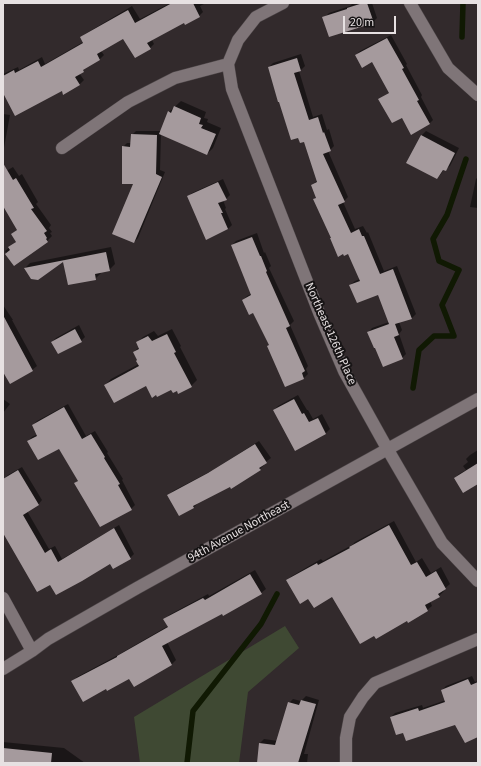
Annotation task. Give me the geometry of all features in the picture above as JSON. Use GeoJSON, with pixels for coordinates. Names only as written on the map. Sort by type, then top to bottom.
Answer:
{"type":"FeatureCollection","features":[{"type":"Feature","properties":{"kind":"street"},"geometry":{"type":"LineString","coordinates":[[62,148],[128,102],[175,78],[228,64],[238,40],[256,17],[283,3]]}},
{"type":"Feature","properties":{"kind":"street"},"geometry":{"type":"LineString","coordinates":[[410,3],[448,68],[478,95]]}},
{"type":"Feature","properties":{"kind":"street","name":"Northeast 126th Place"},"geometry":{"type":"LineString","coordinates":[[228,64],[232,89],[320,315],[344,371],[442,543],[478,580]]}},
{"type":"Feature","properties":{"kind":"street","name":"94th Avenue Northeast"},"geometry":{"type":"LineString","coordinates":[[3,669],[32,651],[48,638],[143,584],[478,399]]}},
{"type":"Feature","properties":{"kind":"street"},"geometry":{"type":"LineString","coordinates":[[3,598],[32,651]]}},
{"type":"Feature","properties":{"kind":"street"},"geometry":{"type":"LineString","coordinates":[[346,763],[346,738],[350,717],[363,697],[375,683],[478,639]]}},
{"type":"Feature","properties":{"kind":"green space"},"geometry":{"type":"Polygon","coordinates":[[[285,626],[299,648],[248,692],[239,763],[140,763],[134,717],[285,626]]]}},
{"type":"Feature","properties":{"kind":"building"},"geometry":{"type":"Polygon","coordinates":[[[172,3],[193,3],[200,17],[185,25],[184,23],[147,43],[151,49],[135,58],[123,39],[97,54],[100,60],[83,70],[84,72],[75,77],[80,85],[63,95],[62,91],[15,116],[3,93],[3,76],[14,70],[15,73],[38,61],[41,67],[83,43],[80,37],[128,10],[135,23],[172,3]]]}},
{"type":"Feature","properties":{"kind":"building"},"geometry":{"type":"Polygon","coordinates":[[[367,3],[374,23],[329,37],[322,17],[367,3]]]}},
{"type":"Feature","properties":{"kind":"building"},"geometry":{"type":"Polygon","coordinates":[[[387,38],[404,68],[402,69],[430,124],[411,135],[402,118],[392,123],[378,99],[389,93],[372,62],[362,68],[355,55],[387,38]]]}},
{"type":"Feature","properties":{"kind":"building"},"geometry":{"type":"Polygon","coordinates":[[[297,58],[301,71],[294,73],[309,120],[318,117],[331,151],[323,154],[345,202],[338,205],[351,233],[359,229],[362,236],[364,236],[380,274],[393,269],[412,319],[395,324],[399,335],[394,337],[403,359],[383,367],[367,332],[389,324],[378,295],[357,303],[349,285],[360,281],[348,254],[344,256],[343,254],[338,257],[313,199],[316,198],[311,185],[317,182],[304,142],[300,143],[298,138],[291,140],[268,67],[297,58]]]}},
{"type":"Feature","properties":{"kind":"building"},"geometry":{"type":"Polygon","coordinates":[[[174,106],[201,118],[199,124],[203,125],[201,128],[216,134],[207,155],[159,134],[168,111],[171,113],[174,106]]]}},
{"type":"Feature","properties":{"kind":"building"},"geometry":{"type":"Polygon","coordinates":[[[131,134],[157,135],[156,174],[162,177],[134,243],[112,234],[133,184],[122,184],[122,146],[130,147],[131,134]]]}},
{"type":"Feature","properties":{"kind":"building"},"geometry":{"type":"Polygon","coordinates":[[[421,135],[455,153],[446,171],[443,170],[437,179],[406,163],[421,135]]]}},
{"type":"Feature","properties":{"kind":"building"},"geometry":{"type":"Polygon","coordinates":[[[3,163],[13,180],[16,178],[34,208],[31,209],[47,231],[44,233],[48,242],[14,266],[5,254],[10,250],[8,247],[16,242],[11,234],[17,230],[3,206],[3,163]]]}},
{"type":"Feature","properties":{"kind":"building"},"geometry":{"type":"Polygon","coordinates":[[[218,182],[227,200],[218,203],[228,229],[206,240],[187,196],[218,182]]]}},
{"type":"Feature","properties":{"kind":"building"},"geometry":{"type":"Polygon","coordinates":[[[252,237],[290,326],[286,328],[305,371],[302,373],[304,379],[285,387],[267,346],[269,345],[253,313],[249,315],[242,300],[251,295],[231,245],[252,237]]]}},
{"type":"Feature","properties":{"kind":"building"},"geometry":{"type":"Polygon","coordinates":[[[106,252],[110,271],[95,274],[96,280],[68,285],[63,262],[38,280],[31,279],[24,268],[106,252]]]}},
{"type":"Feature","properties":{"kind":"building"},"geometry":{"type":"Polygon","coordinates":[[[3,315],[33,371],[10,384],[3,372],[3,315]]]}},
{"type":"Feature","properties":{"kind":"building"},"geometry":{"type":"Polygon","coordinates":[[[75,329],[82,342],[58,354],[51,342],[75,329]]]}},
{"type":"Feature","properties":{"kind":"building"},"geometry":{"type":"Polygon","coordinates":[[[167,334],[176,352],[174,353],[192,387],[178,394],[177,391],[173,393],[171,390],[157,397],[156,395],[152,398],[146,386],[114,403],[104,385],[139,366],[133,352],[139,349],[136,342],[148,336],[152,341],[167,334]]]}},
{"type":"Feature","properties":{"kind":"building"},"geometry":{"type":"Polygon","coordinates":[[[294,399],[302,414],[304,413],[309,422],[318,418],[326,434],[295,451],[273,410],[294,399]]]}},
{"type":"Feature","properties":{"kind":"building"},"geometry":{"type":"Polygon","coordinates":[[[64,407],[82,439],[91,434],[120,484],[118,485],[132,510],[100,527],[74,483],[78,481],[59,449],[38,460],[27,441],[37,436],[32,425],[64,407]]]}},
{"type":"Feature","properties":{"kind":"building"},"geometry":{"type":"Polygon","coordinates":[[[255,444],[267,463],[259,468],[261,470],[231,489],[230,487],[193,506],[194,508],[179,516],[167,495],[208,473],[255,444]]]}},
{"type":"Feature","properties":{"kind":"building"},"geometry":{"type":"Polygon","coordinates":[[[478,463],[478,484],[463,493],[454,478],[478,463]]]}},
{"type":"Feature","properties":{"kind":"building"},"geometry":{"type":"Polygon","coordinates":[[[18,470],[39,505],[23,515],[45,553],[51,549],[58,562],[114,528],[131,559],[113,569],[110,564],[56,595],[50,585],[37,592],[3,533],[3,479],[18,470]]]}},
{"type":"Feature","properties":{"kind":"building"},"geometry":{"type":"Polygon","coordinates":[[[389,525],[411,565],[417,562],[426,577],[436,571],[446,589],[438,594],[440,597],[425,605],[428,611],[376,639],[374,636],[360,644],[332,597],[314,608],[308,599],[300,604],[286,580],[317,563],[318,565],[350,548],[349,547],[389,525]]]}},
{"type":"Feature","properties":{"kind":"building"},"geometry":{"type":"Polygon","coordinates":[[[250,574],[262,594],[223,616],[222,614],[162,646],[172,665],[134,687],[129,679],[107,691],[106,689],[83,702],[71,681],[117,657],[168,627],[163,619],[203,598],[205,600],[250,574]]]}},
{"type":"Feature","properties":{"kind":"building"},"geometry":{"type":"Polygon","coordinates":[[[468,679],[471,685],[478,682],[478,737],[465,743],[455,725],[406,741],[403,733],[396,735],[390,717],[418,708],[419,711],[445,702],[441,690],[468,679]]]}},
{"type":"Feature","properties":{"kind":"building"},"geometry":{"type":"Polygon","coordinates":[[[301,700],[316,704],[298,763],[257,763],[259,743],[275,745],[288,702],[299,705],[301,700]]]}},
{"type":"Feature","properties":{"kind":"building"},"geometry":{"type":"Polygon","coordinates":[[[3,748],[52,753],[51,763],[3,763],[3,748]]]}},
{"type":"Feature","properties":{"kind":"waterway"},"geometry":{"type":"LineString","coordinates":[[462,37],[463,3]]}},
{"type":"Feature","properties":{"kind":"waterway"},"geometry":{"type":"LineString","coordinates":[[413,388],[419,350],[434,336],[454,336],[442,305],[459,270],[439,261],[433,239],[447,215],[466,159]]}},
{"type":"Feature","properties":{"kind":"waterway"},"geometry":{"type":"LineString","coordinates":[[187,763],[193,711],[261,624],[277,594]]}}]}
